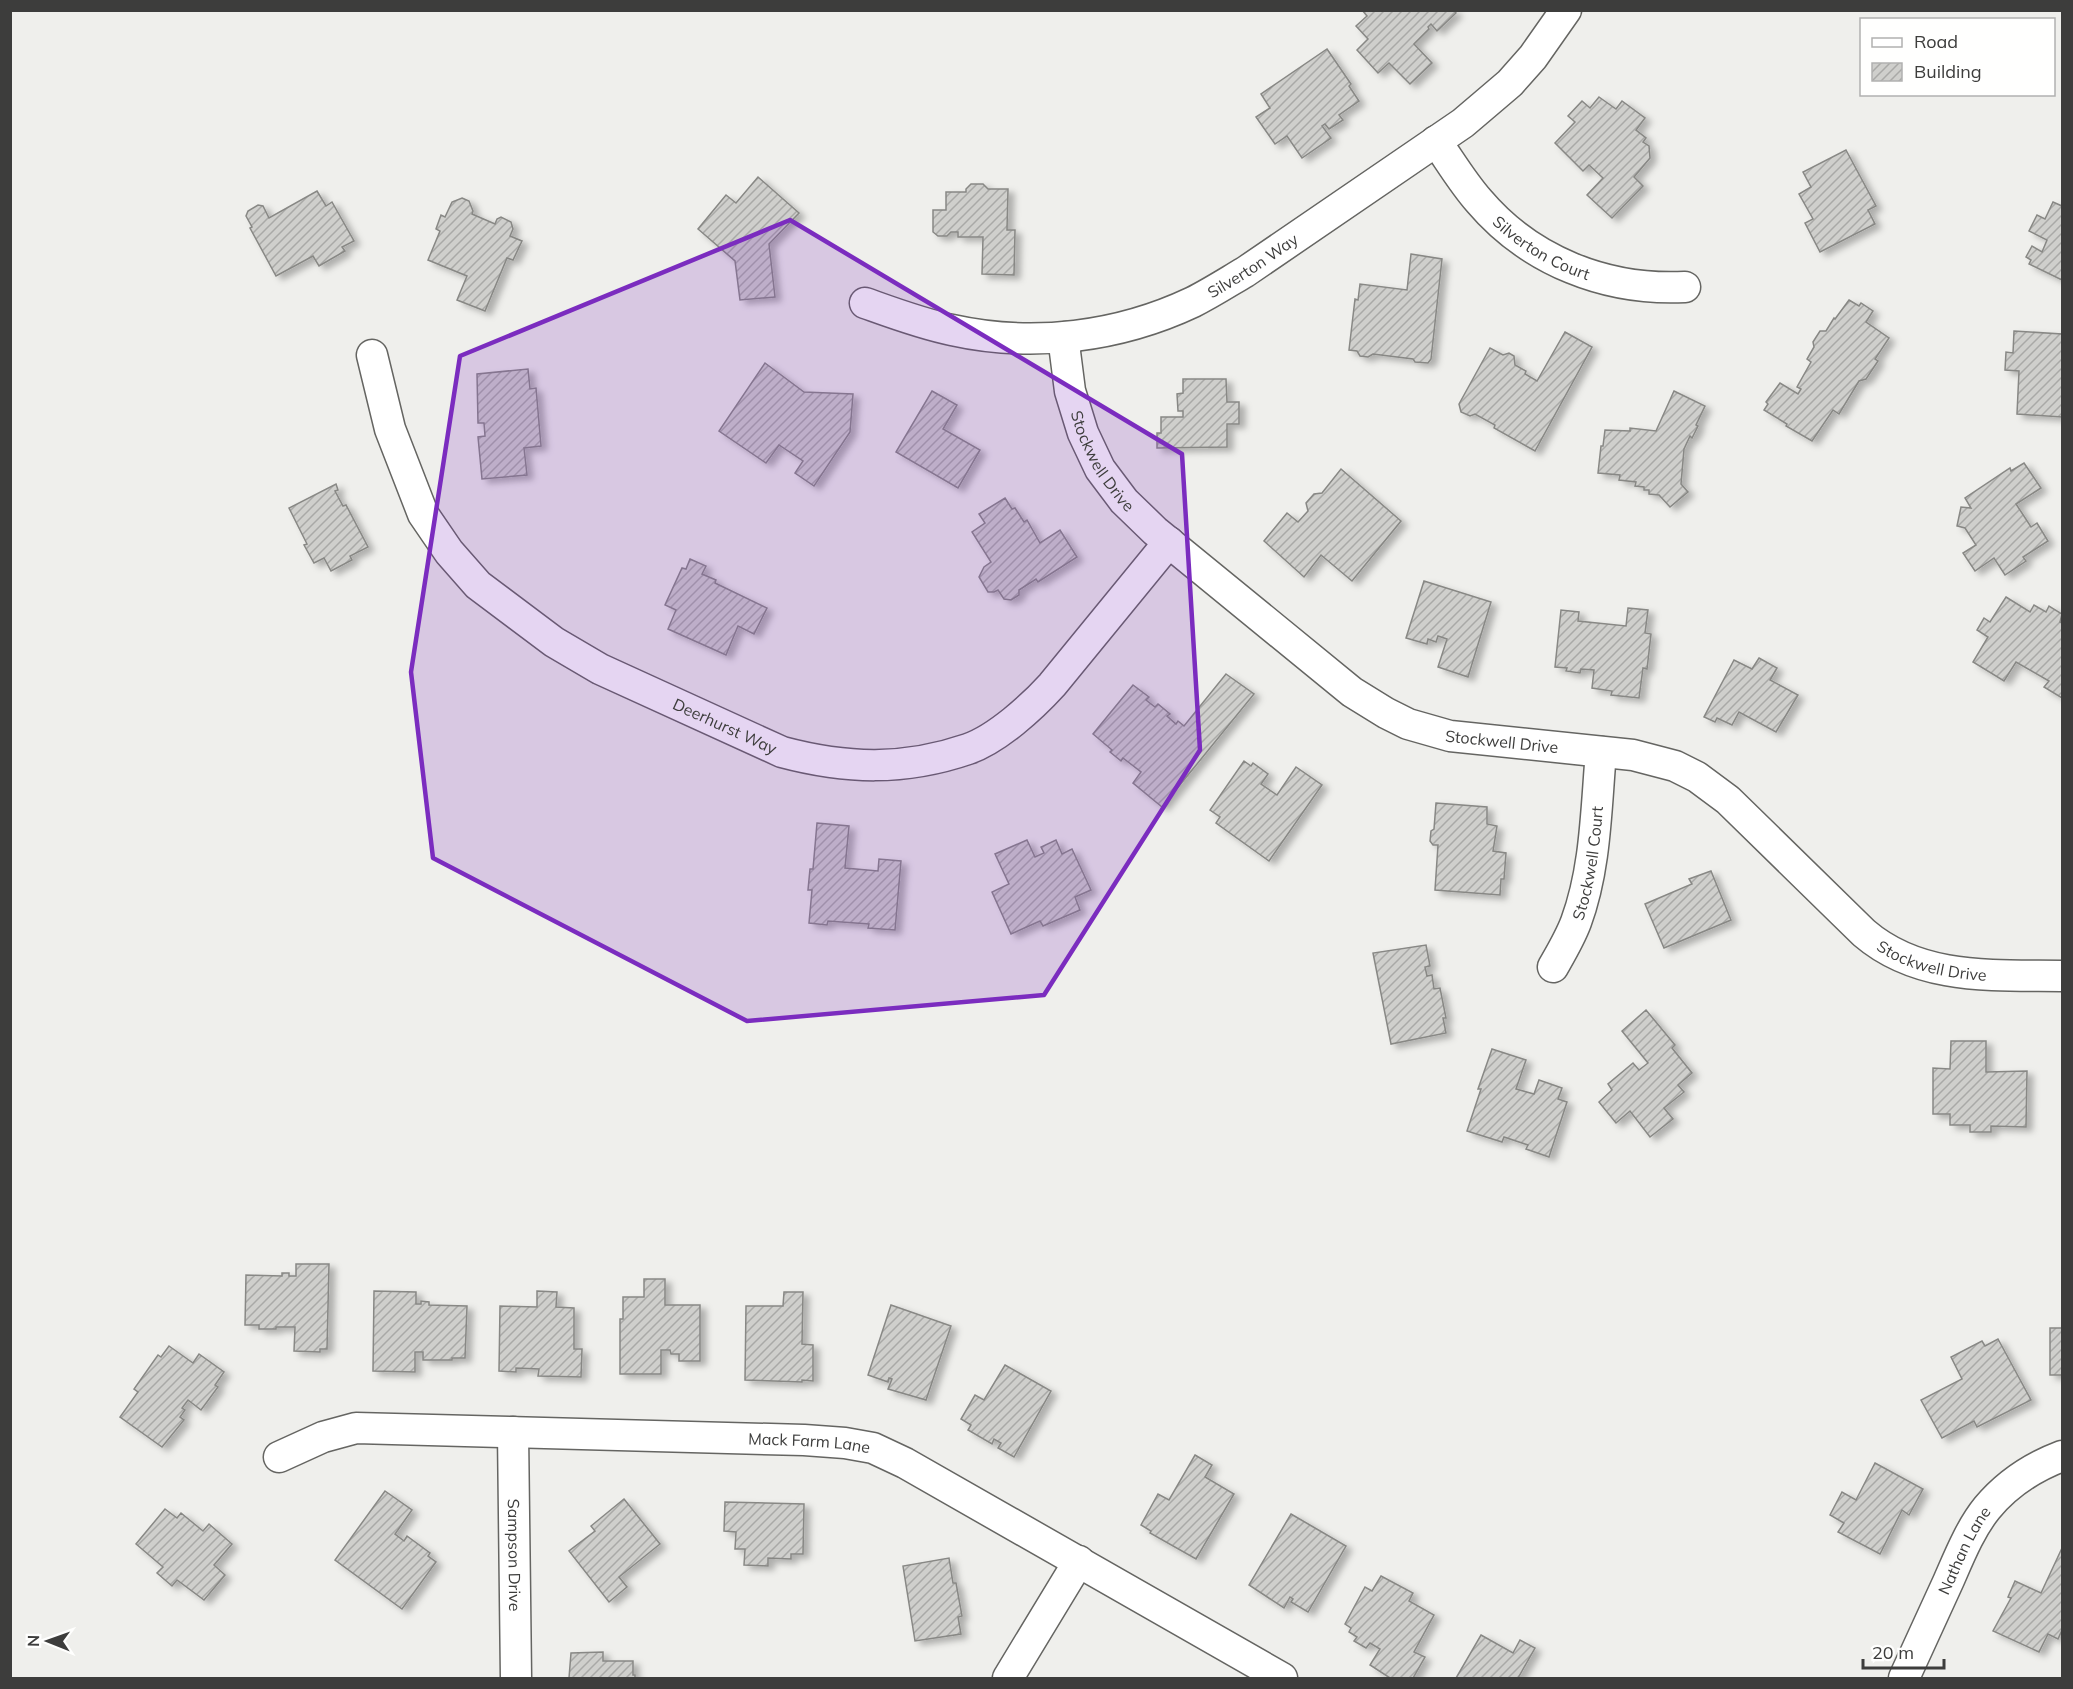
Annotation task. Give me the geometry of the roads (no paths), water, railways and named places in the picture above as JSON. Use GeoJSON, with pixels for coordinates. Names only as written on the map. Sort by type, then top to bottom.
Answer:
{"type":"FeatureCollection","features":[{"type":"Feature","properties":{"kind":"street","name":"Silverton Way"},"geometry":{"type":"LineString","coordinates":[[865,303],[934,326],[971,334],[1025,339],[1066,337],[1120,328],[1149,320],[1193,301],[1245,272],[1463,123],[1510,83],[1533,57],[1566,10]]}},
{"type":"Feature","properties":{"kind":"street","name":"Silverton Court"},"geometry":{"type":"LineString","coordinates":[[1436,141],[1477,199],[1492,216],[1512,234],[1550,258],[1584,274],[1611,281],[1638,286],[1684,288]]}},
{"type":"Feature","properties":{"kind":"street","name":"Stockwell Drive"},"geometry":{"type":"LineString","coordinates":[[1066,337],[1065,352],[1070,391],[1087,442],[1100,469],[1124,501],[1133,512],[1352,692],[1408,724],[1450,736],[1633,755],[1659,760],[1697,777],[1728,800],[1864,933],[1896,954],[1928,967],[1962,974],[2062,976]]}},
{"type":"Feature","properties":{"kind":"street","name":"Deerhurst Way"},"geometry":{"type":"LineString","coordinates":[[372,355],[390,429],[423,514],[449,552],[478,585],[554,642],[600,669],[782,752],[813,760],[853,765],[894,766],[970,748],[1003,729],[1052,685],[1169,542]]}},
{"type":"Feature","properties":{"kind":"street","name":"Stockwell Court"},"geometry":{"type":"LineString","coordinates":[[1553,967],[1576,922],[1587,885],[1592,861],[1601,752]]}},
{"type":"Feature","properties":{"kind":"street","name":"Mack Farm Lane"},"geometry":{"type":"LineString","coordinates":[[279,1457],[322,1437],[356,1428],[804,1440],[873,1448],[905,1463],[1282,1678]]}},
{"type":"Feature","properties":{"kind":"street","name":"Sampson Drive"},"geometry":{"type":"LineString","coordinates":[[513,1432],[516,1678]]}},
{"type":"Feature","properties":{"kind":"street","name":"Nathan Lane"},"geometry":{"type":"LineString","coordinates":[[1904,1678],[1964,1547],[1988,1508],[2008,1487],[2023,1476],[2062,1456]]}},
{"type":"Feature","properties":{"kind":"street"},"geometry":{"type":"LineString","coordinates":[[1008,1678],[1079,1561]]}}]}
